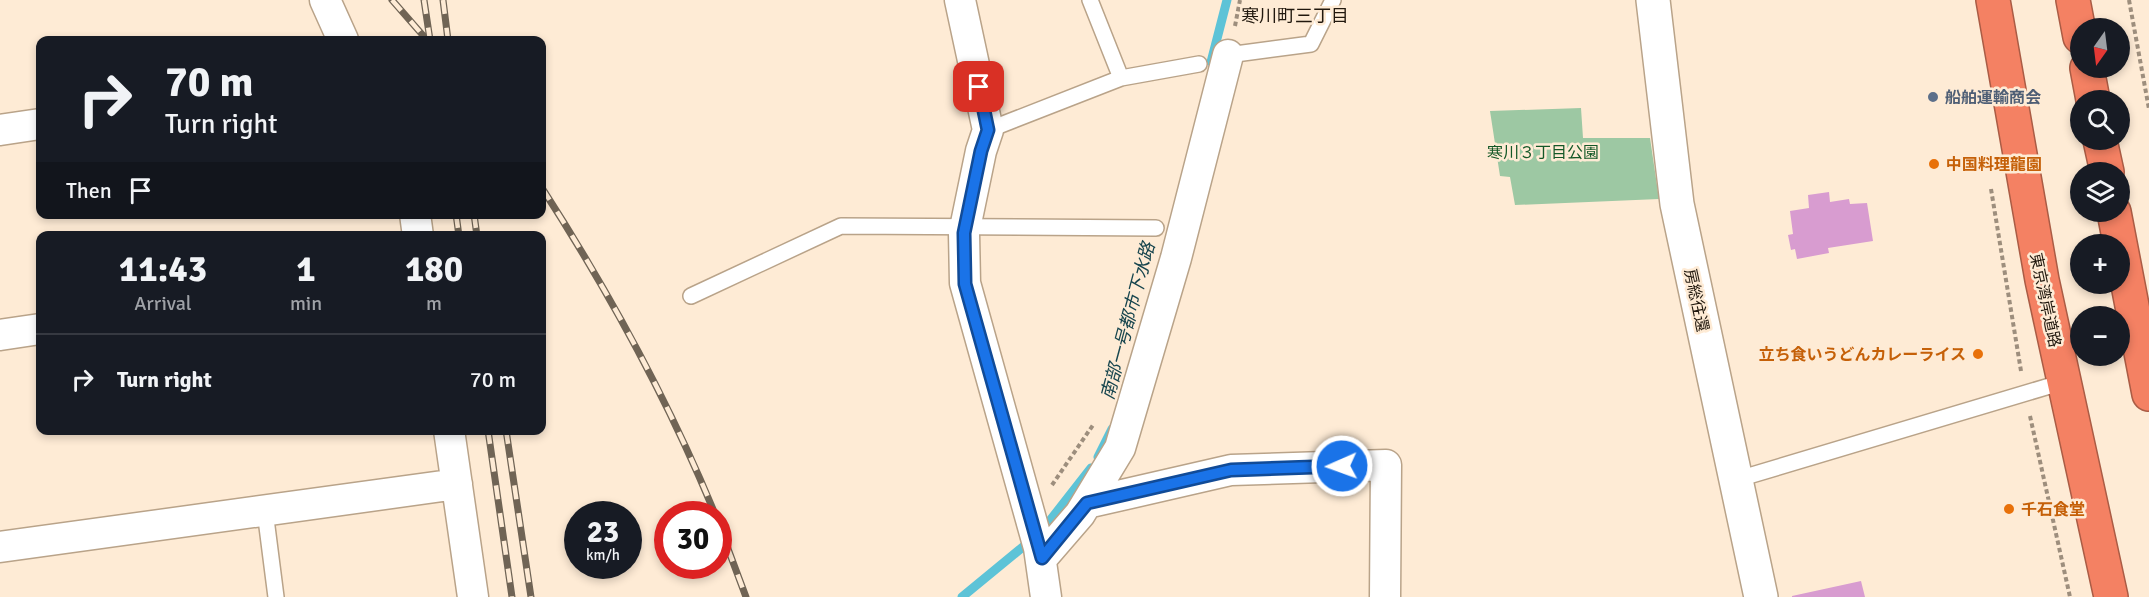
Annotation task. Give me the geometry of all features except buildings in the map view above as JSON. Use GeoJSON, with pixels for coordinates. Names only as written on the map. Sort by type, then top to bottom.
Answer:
{"type":"FeatureCollection","features":[{"type":"Feature","properties":{"kind":"highway","name":"東京湾岸道路"},"geometry":{"type":"LineString","coordinates":[[1993,0],[2022,178],[2063,382],[2111,597]]}},
{"type":"Feature","properties":{"kind":"highway"},"geometry":{"type":"LineString","coordinates":[[2073,0],[2076,18]]}},
{"type":"Feature","properties":{"kind":"highway"},"geometry":{"type":"LineString","coordinates":[[2117,222],[2149,394]]}},
{"type":"Feature","properties":{"kind":"street"},"geometry":{"type":"LineString","coordinates":[[325,0],[341,36]]}},
{"type":"Feature","properties":{"kind":"street"},"geometry":{"type":"LineString","coordinates":[[960,0],[988,130],[981,151],[965,227],[965,284],[1038,543],[1046,597]]}},
{"type":"Feature","properties":{"kind":"street","name":"房総往還"},"geometry":{"type":"LineString","coordinates":[[1653,0],[1677,204],[1761,597]]}},
{"type":"Feature","properties":{"kind":"street"},"geometry":{"type":"LineString","coordinates":[[1038,543],[1087,503],[1120,448],[1176,258],[1228,55]]}},
{"type":"Feature","properties":{"kind":"street"},"geometry":{"type":"LineString","coordinates":[[0,130],[36,125]]}},
{"type":"Feature","properties":{"kind":"street"},"geometry":{"type":"LineString","coordinates":[[0,334],[36,330]]}},
{"type":"Feature","properties":{"kind":"street"},"geometry":{"type":"LineString","coordinates":[[450,435],[473,597]]}},
{"type":"Feature","properties":{"kind":"street"},"geometry":{"type":"LineString","coordinates":[[1087,503],[1231,470],[1386,465],[1385,597]]}},
{"type":"Feature","properties":{"kind":"street"},"geometry":{"type":"LineString","coordinates":[[0,547],[457,484]]}},
{"type":"Feature","properties":{"kind":"lane"},"geometry":{"type":"LineString","coordinates":[[1090,0],[1121,78]]}},
{"type":"Feature","properties":{"kind":"lane"},"geometry":{"type":"LineString","coordinates":[[1228,55],[1311,44],[1333,0]]}},
{"type":"Feature","properties":{"kind":"lane"},"geometry":{"type":"LineString","coordinates":[[988,130],[1121,78],[1199,64]]}},
{"type":"Feature","properties":{"kind":"lane"},"geometry":{"type":"LineString","coordinates":[[691,296],[841,226],[1156,228]]}},
{"type":"Feature","properties":{"kind":"lane"},"geometry":{"type":"LineString","coordinates":[[1735,480],[2063,382]]}},
{"type":"Feature","properties":{"kind":"lane"},"geometry":{"type":"LineString","coordinates":[[265,511],[276,597]]}},
{"type":"Feature","properties":{"kind":"path"},"geometry":{"type":"LineString","coordinates":[[2129,0],[2149,109]]}},
{"type":"Feature","properties":{"kind":"path"},"geometry":{"type":"LineString","coordinates":[[2025,394],[2070,597]]}},
{"type":"Feature","properties":{"kind":"green space","name":"寒川３丁目公園"},"geometry":{"type":"Polygon","coordinates":[[[1581,108],[1583,138],[1650,138],[1659,199],[1515,205],[1510,177],[1500,176],[1490,111],[1581,108]]]}},
{"type":"Feature","properties":{"kind":"waterway","name":"南部一号都市下水路"},"geometry":{"type":"LineString","coordinates":[[1211,62],[1227,0]]}},
{"type":"Feature","properties":{"kind":"waterway","name":"南部一号都市下水路"},"geometry":{"type":"LineString","coordinates":[[1098,457],[1112,429]]}},
{"type":"Feature","properties":{"kind":"waterway","name":"南部一号都市下水路"},"geometry":{"type":"LineString","coordinates":[[962,597],[1041,532],[1091,468]]}},
{"type":"Feature","properties":{"kind":"railway"},"geometry":{"type":"LineString","coordinates":[[392,0],[424,36]]}},
{"type":"Feature","properties":{"kind":"railway"},"geometry":{"type":"LineString","coordinates":[[424,0],[429,36]]}},
{"type":"Feature","properties":{"kind":"railway"},"geometry":{"type":"LineString","coordinates":[[443,0],[448,36]]}},
{"type":"Feature","properties":{"kind":"railway"},"geometry":{"type":"LineString","coordinates":[[546,194],[591,267],[636,347],[678,430],[709,501]]}},
{"type":"Feature","properties":{"kind":"railway"},"geometry":{"type":"LineString","coordinates":[[457,219],[458,231]]}},
{"type":"Feature","properties":{"kind":"railway"},"geometry":{"type":"LineString","coordinates":[[475,219],[476,231]]}},
{"type":"Feature","properties":{"kind":"railway"},"geometry":{"type":"LineString","coordinates":[[489,435],[512,597]]}},
{"type":"Feature","properties":{"kind":"railway"},"geometry":{"type":"LineString","coordinates":[[507,435],[531,597]]}},
{"type":"Feature","properties":{"kind":"railway"},"geometry":{"type":"LineString","coordinates":[[732,560],[746,597]]}},
{"type":"Feature","properties":{"kind":"place","name":"船舶運輸商会"},"geometry":{"type":"Point","coordinates":[1933,97]}},
{"type":"Feature","properties":{"kind":"place","name":"中国料理龍園"},"geometry":{"type":"Point","coordinates":[1934,164]}},
{"type":"Feature","properties":{"kind":"place","name":"立ち食いうどんカレーライス"},"geometry":{"type":"Point","coordinates":[1978,354]}},
{"type":"Feature","properties":{"kind":"place","name":"千石食堂"},"geometry":{"type":"Point","coordinates":[2009,509]}},
{"type":"Feature","properties":{"kind":"district","name":"寒川町三丁目"},"geometry":{"type":"Point","coordinates":[1295,16]}},
{"type":"Feature","properties":{"kind":"route"},"geometry":{"type":"LineString","coordinates":[[979,87],[988,130],[981,151],[964,233],[965,284],[1042,558],[1087,503],[1231,470],[1342,466]]}}]}
